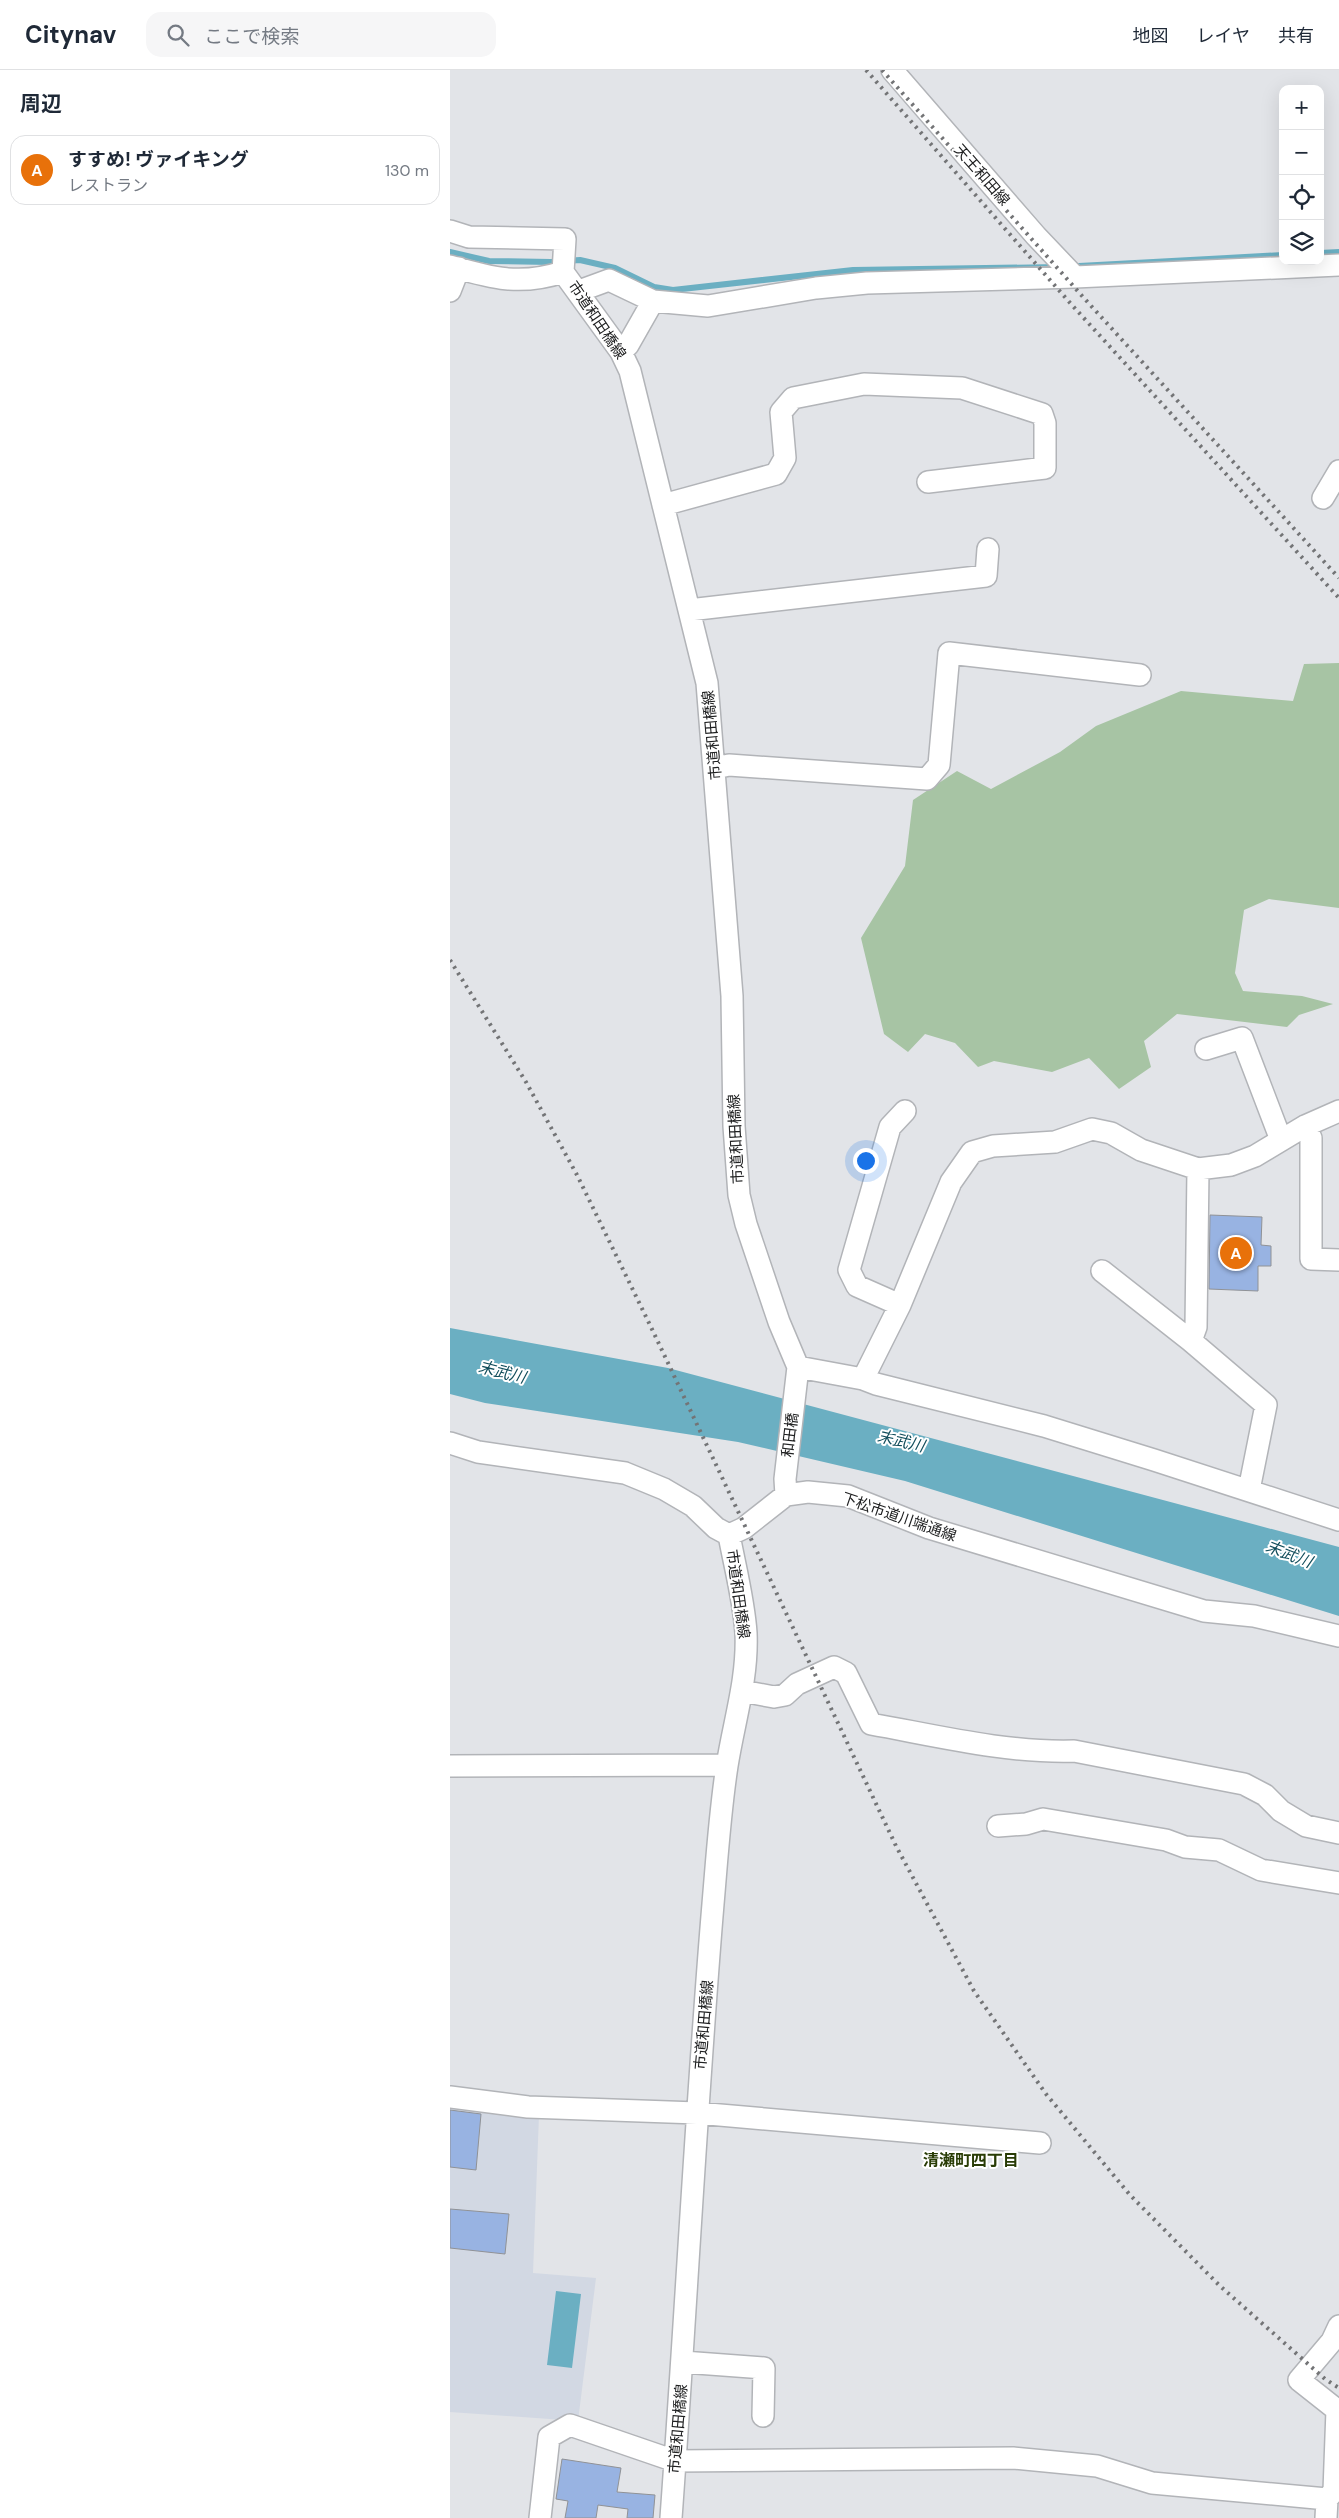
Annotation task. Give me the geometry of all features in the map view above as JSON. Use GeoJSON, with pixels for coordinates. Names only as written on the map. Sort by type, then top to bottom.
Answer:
{"type":"FeatureCollection","features":[{"type":"Feature","properties":{"kind":"street","name":"天王和田線"},"geometry":{"type":"LineString","coordinates":[[892,70],[1074,277]]}},
{"type":"Feature","properties":{"kind":"street","name":"市道和田橋線"},"geometry":{"type":"LineString","coordinates":[[450,231],[469,237],[565,239],[563,271],[621,352],[630,371],[707,683],[732,996],[734,1126],[740,1195],[746,1224],[758,1260],[779,1322],[798,1367]]}},
{"type":"Feature","properties":{"kind":"street"},"geometry":{"type":"LineString","coordinates":[[579,291],[609,280],[653,302],[708,306],[816,288],[867,283],[1074,277],[1339,265]]}},
{"type":"Feature","properties":{"kind":"street"},"geometry":{"type":"LineString","coordinates":[[450,291],[454,267],[498,279],[544,278],[563,271]]}},
{"type":"Feature","properties":{"kind":"street"},"geometry":{"type":"LineString","coordinates":[[621,352],[628,345],[653,302]]}},
{"type":"Feature","properties":{"kind":"street"},"geometry":{"type":"LineString","coordinates":[[663,505],[776,474],[785,458],[781,412],[793,398],[864,384],[962,388],[1042,414],[1045,423],[1045,468],[928,482]]}},
{"type":"Feature","properties":{"kind":"street"},"geometry":{"type":"LineString","coordinates":[[1323,498],[1339,471]]}},
{"type":"Feature","properties":{"kind":"street"},"geometry":{"type":"LineString","coordinates":[[689,610],[986,576],[988,549]]}},
{"type":"Feature","properties":{"kind":"street"},"geometry":{"type":"LineString","coordinates":[[715,768],[729,765],[927,779],[939,765],[949,653],[1140,676]]}},
{"type":"Feature","properties":{"kind":"street"},"geometry":{"type":"LineString","coordinates":[[1206,1049],[1242,1038],[1281,1140]]}},
{"type":"Feature","properties":{"kind":"street"},"geometry":{"type":"LineString","coordinates":[[863,1379],[900,1305],[951,1182],[972,1152],[993,1146],[1055,1142],[1092,1128],[1111,1133],[1141,1150],[1198,1169],[1239,1162],[1255,1156],[1304,1126],[1339,1110]]}},
{"type":"Feature","properties":{"kind":"street"},"geometry":{"type":"LineString","coordinates":[[900,1305],[857,1286],[849,1270],[890,1127],[906,1111]]}},
{"type":"Feature","properties":{"kind":"street"},"geometry":{"type":"LineString","coordinates":[[1304,1126],[1311,1138],[1311,1260],[1339,1260]]}},
{"type":"Feature","properties":{"kind":"street"},"geometry":{"type":"LineString","coordinates":[[1191,1341],[1196,1327],[1198,1169]]}},
{"type":"Feature","properties":{"kind":"street"},"geometry":{"type":"LineString","coordinates":[[1102,1271],[1191,1341],[1266,1405],[1249,1490]]}},
{"type":"Feature","properties":{"kind":"street"},"geometry":{"type":"LineString","coordinates":[[798,1367],[863,1379],[876,1384],[1044,1426],[1339,1520]]}},
{"type":"Feature","properties":{"kind":"street","name":"和田橋"},"geometry":{"type":"LineString","coordinates":[[786,1487],[798,1367]]}},
{"type":"Feature","properties":{"kind":"street"},"geometry":{"type":"LineString","coordinates":[[450,1444],[478,1452],[625,1473],[664,1489],[693,1506],[716,1528],[729,1536]]}},
{"type":"Feature","properties":{"kind":"street","name":"下松市道川端通線"},"geometry":{"type":"LineString","coordinates":[[729,1536],[744,1528],[786,1487],[808,1492],[848,1496],[928,1528],[1185,1606],[1204,1611],[1254,1616],[1339,1636]]}},
{"type":"Feature","properties":{"kind":"street","name":"市道和田橋線"},"geometry":{"type":"LineString","coordinates":[[671,2518],[683,2362],[697,2113],[727,1765],[742,1691],[746,1633],[729,1536]]}},
{"type":"Feature","properties":{"kind":"street"},"geometry":{"type":"LineString","coordinates":[[742,1691],[774,1698],[785,1695],[797,1684],[834,1667],[846,1673],[871,1724],[983,1744],[1047,1752],[1074,1752],[1244,1784],[1265,1795],[1281,1811],[1306,1826],[1339,1833]]}},
{"type":"Feature","properties":{"kind":"street"},"geometry":{"type":"LineString","coordinates":[[450,1766],[727,1765]]}},
{"type":"Feature","properties":{"kind":"street"},"geometry":{"type":"LineString","coordinates":[[998,1826],[1026,1824],[1043,1819],[1166,1840],[1185,1847],[1220,1850],[1261,1870],[1339,1883]]}},
{"type":"Feature","properties":{"kind":"street"},"geometry":{"type":"LineString","coordinates":[[450,2098],[528,2107],[697,2113],[1040,2143]]}},
{"type":"Feature","properties":{"kind":"street"},"geometry":{"type":"LineString","coordinates":[[540,2518],[550,2437],[560,2429],[570,2425],[675,2460],[1013,2458],[1097,2466],[1152,2483],[1326,2508],[1334,2491],[1337,2410],[1299,2380],[1332,2341],[1339,2326]]}},
{"type":"Feature","properties":{"kind":"street"},"geometry":{"type":"LineString","coordinates":[[683,2362],[764,2368],[762,2416]]}},
{"type":"Feature","properties":{"kind":"shaded area"},"geometry":{"type":"Polygon","coordinates":[[[450,2104],[539,2115],[533,2273],[596,2278],[578,2421],[450,2412],[450,2104]]]}},
{"type":"Feature","properties":{"kind":"green space"},"geometry":{"type":"Polygon","coordinates":[[[1339,663],[1339,908],[1269,899],[1244,910],[1235,973],[1243,991],[1302,996],[1333,1004],[1299,1015],[1287,1027],[1177,1014],[1144,1041],[1151,1067],[1119,1089],[1089,1058],[1052,1072],[994,1061],[978,1067],[955,1043],[925,1034],[908,1052],[884,1034],[861,938],[905,866],[913,800],[957,771],[991,789],[1060,752],[1096,726],[1181,691],[1293,701],[1304,664],[1339,663]]]}},
{"type":"Feature","properties":{"kind":"water","name":"末武川"},"geometry":{"type":"Polygon","coordinates":[[[450,1328],[668,1368],[1339,1547],[1339,1616],[905,1481],[738,1442],[485,1403],[450,1394],[450,1328]]]}},
{"type":"Feature","properties":{"kind":"water"},"geometry":{"type":"Polygon","coordinates":[[[556,2291],[581,2294],[572,2368],[547,2365],[556,2291]]]}},
{"type":"Feature","properties":{"kind":"building"},"geometry":{"type":"Polygon","coordinates":[[[1210,1215],[1262,1217],[1261,1245],[1271,1246],[1271,1266],[1258,1266],[1258,1291],[1209,1289],[1210,1215]]]}},
{"type":"Feature","properties":{"kind":"building"},"geometry":{"type":"Polygon","coordinates":[[[450,2110],[481,2114],[476,2170],[450,2167],[450,2110]]]}},
{"type":"Feature","properties":{"kind":"building"},"geometry":{"type":"Polygon","coordinates":[[[450,2209],[509,2214],[505,2254],[450,2248],[450,2209]]]}},
{"type":"Feature","properties":{"kind":"building"},"geometry":{"type":"Polygon","coordinates":[[[562,2459],[621,2468],[617,2492],[655,2495],[653,2518],[627,2518],[628,2509],[598,2505],[596,2518],[565,2518],[568,2501],[556,2499],[562,2459]]]}},
{"type":"Feature","properties":{"kind":"waterway"},"geometry":{"type":"LineString","coordinates":[[450,252],[489,261],[551,262],[580,260],[615,268],[654,287],[673,290],[853,270],[1059,267]]}},
{"type":"Feature","properties":{"kind":"waterway"},"geometry":{"type":"LineString","coordinates":[[1324,253],[1339,252]]}},
{"type":"Feature","properties":{"kind":"waterway"},"geometry":{"type":"LineString","coordinates":[[1079,266],[1279,255]]}},
{"type":"Feature","properties":{"kind":"railway"},"geometry":{"type":"LineString","coordinates":[[866,70],[1071,304],[1339,598]]}},
{"type":"Feature","properties":{"kind":"railway"},"geometry":{"type":"LineString","coordinates":[[882,70],[1083,297],[1339,578]]}},
{"type":"Feature","properties":{"kind":"railway"},"geometry":{"type":"LineString","coordinates":[[450,960],[526,1082],[577,1175],[651,1327],[896,1846],[974,1991],[1046,2094],[1130,2195],[1220,2286],[1325,2379],[1339,2388]]}},
{"type":"Feature","properties":{"kind":"place","name":"すすめ! ヴァイキング"},"geometry":{"type":"Point","coordinates":[1236,1253]}},
{"type":"Feature","properties":{"kind":"district","name":"清瀬町四丁目"},"geometry":{"type":"Point","coordinates":[971,2160]}}]}
